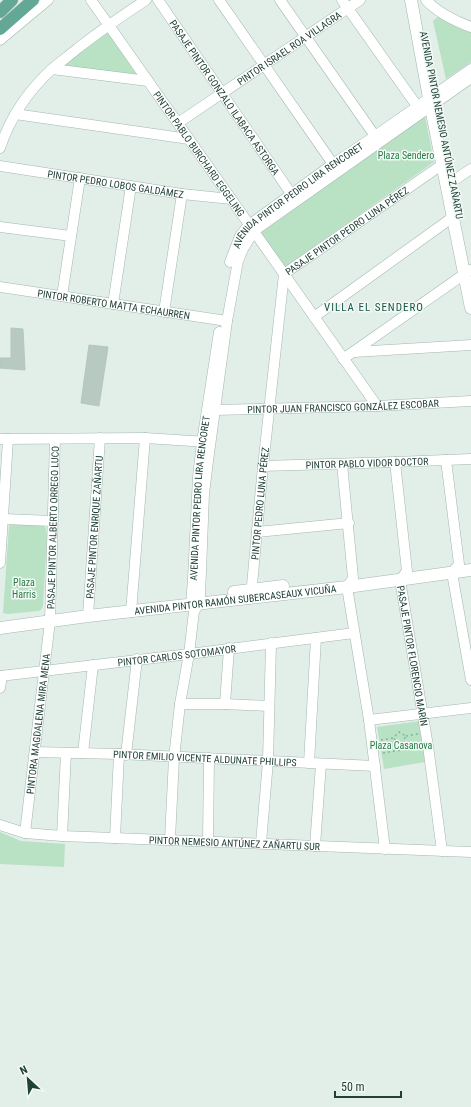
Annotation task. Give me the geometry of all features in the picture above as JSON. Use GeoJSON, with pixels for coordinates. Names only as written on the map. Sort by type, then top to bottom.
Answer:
{"type":"FeatureCollection","features":[{"type":"Feature","properties":{"kind":"main road"},"geometry":{"type":"LineString","coordinates":[[0,12],[12,0]]}},
{"type":"Feature","properties":{"kind":"main road"},"geometry":{"type":"LineString","coordinates":[[0,29],[33,0]]}},
{"type":"Feature","properties":{"kind":"main road"},"geometry":{"type":"LineString","coordinates":[[0,20],[18,13]]}},
{"type":"Feature","properties":{"kind":"street"},"geometry":{"type":"LineString","coordinates":[[0,40],[48,0]]}},
{"type":"Feature","properties":{"kind":"street","name":"PINTOR PABLO BURCHARD EGGELING"},"geometry":{"type":"LineString","coordinates":[[91,0],[377,406]]}},
{"type":"Feature","properties":{"kind":"street"},"geometry":{"type":"LineString","coordinates":[[0,148],[3,138],[15,114],[30,93],[52,69],[109,24],[146,0]]}},
{"type":"Feature","properties":{"kind":"street","name":"PASAJE PINTOR GONZALO ILABACA ASTORGA"},"geometry":{"type":"LineString","coordinates":[[158,0],[292,194]]}},
{"type":"Feature","properties":{"kind":"street"},"geometry":{"type":"LineString","coordinates":[[219,0],[333,164]]}},
{"type":"Feature","properties":{"kind":"street"},"geometry":{"type":"LineString","coordinates":[[280,0],[375,136]]}},
{"type":"Feature","properties":{"kind":"street","name":"PINTOR ISRAEL ROA VILLAGRA"},"geometry":{"type":"LineString","coordinates":[[178,123],[306,37],[345,4],[360,0]]}},
{"type":"Feature","properties":{"kind":"street","name":"AVENIDA PINTOR NEMESIO ANTÚNEZ ZAÑARTU"},"geometry":{"type":"LineString","coordinates":[[411,0],[453,181],[469,273],[471,308]]}},
{"type":"Feature","properties":{"kind":"street","name":"AVENIDA PINTOR NEMESIO ANTÚNEZ ZAÑARTU"},"geometry":{"type":"LineString","coordinates":[[417,0],[452,217],[469,273]]}},
{"type":"Feature","properties":{"kind":"street"},"geometry":{"type":"LineString","coordinates":[[426,0],[432,7],[471,27]]}},
{"type":"Feature","properties":{"kind":"street"},"geometry":{"type":"LineString","coordinates":[[345,4],[417,106]]}},
{"type":"Feature","properties":{"kind":"street"},"geometry":{"type":"LineString","coordinates":[[52,69],[148,81]]}},
{"type":"Feature","properties":{"kind":"street","name":"AVENIDA PINTOR PEDRO LIRA RENCORET"},"geometry":{"type":"LineString","coordinates":[[206,442],[215,410],[230,261],[240,236],[433,100],[471,69]]}},
{"type":"Feature","properties":{"kind":"street","name":"AVENIDA PINTOR PEDRO LIRA RENCORET"},"geometry":{"type":"LineString","coordinates":[[252,228],[292,194],[417,106],[433,100],[471,78]]}},
{"type":"Feature","properties":{"kind":"street"},"geometry":{"type":"LineString","coordinates":[[15,114],[189,140]]}},
{"type":"Feature","properties":{"kind":"street","name":"PASAJE PINTOR PEDRO LUNA PÉREZ"},"geometry":{"type":"LineString","coordinates":[[270,409],[284,274],[443,164]]}},
{"type":"Feature","properties":{"kind":"street","name":"PINTOR PEDRO LOBOS GALDÁMEZ"},"geometry":{"type":"LineString","coordinates":[[0,166],[182,194],[231,199]]}},
{"type":"Feature","properties":{"kind":"street"},"geometry":{"type":"LineString","coordinates":[[453,181],[471,169]]}},
{"type":"Feature","properties":{"kind":"street"},"geometry":{"type":"LineString","coordinates":[[62,296],[80,178]]}},
{"type":"Feature","properties":{"kind":"street"},"geometry":{"type":"LineString","coordinates":[[113,304],[131,186]]}},
{"type":"Feature","properties":{"kind":"street"},"geometry":{"type":"LineString","coordinates":[[164,312],[182,194]]}},
{"type":"Feature","properties":{"kind":"street"},"geometry":{"type":"LineString","coordinates":[[314,316],[452,217]]}},
{"type":"Feature","properties":{"kind":"street"},"geometry":{"type":"LineString","coordinates":[[0,227],[71,236]]}},
{"type":"Feature","properties":{"kind":"street"},"geometry":{"type":"LineString","coordinates":[[343,359],[469,273]]}},
{"type":"Feature","properties":{"kind":"street","name":"PINTOR ROBERTO MATTA ECHAURREN"},"geometry":{"type":"LineString","coordinates":[[0,287],[224,320]]}},
{"type":"Feature","properties":{"kind":"street","name":"AVENIDA PINTOR PEDRO LIRA RENCORET"},"geometry":{"type":"LineString","coordinates":[[170,839],[174,758],[180,704],[189,654],[195,602],[204,494],[206,442],[224,320]]}},
{"type":"Feature","properties":{"kind":"street"},"geometry":{"type":"LineString","coordinates":[[354,352],[471,345]]}},
{"type":"Feature","properties":{"kind":"street","name":"PINTOR JUAN FRANCISCO GONZÁLEZ ESCOBAR"},"geometry":{"type":"LineString","coordinates":[[215,410],[471,402]]}},
{"type":"Feature","properties":{"kind":"street","name":"PINTOR PEDRO LUNA PÉREZ"},"geometry":{"type":"LineString","coordinates":[[252,594],[263,466],[270,409]]}},
{"type":"Feature","properties":{"kind":"street","name":"PASAJE PINTOR ENRIQUE ZAÑARTU"},"geometry":{"type":"LineString","coordinates":[[88,613],[100,438]]}},
{"type":"Feature","properties":{"kind":"street"},"geometry":{"type":"LineString","coordinates":[[132,608],[145,438]]}},
{"type":"Feature","properties":{"kind":"street"},"geometry":{"type":"LineString","coordinates":[[0,563],[4,520],[4,439],[145,438],[206,442]]}},
{"type":"Feature","properties":{"kind":"street","name":"PASAJE PINTOR ALBERTO ORREGO LUCO"},"geometry":{"type":"LineString","coordinates":[[50,618],[55,439]]}},
{"type":"Feature","properties":{"kind":"street","name":"PINTOR PABLO VIDOR DOCTOR"},"geometry":{"type":"LineString","coordinates":[[263,466],[471,459]]}},
{"type":"Feature","properties":{"kind":"street"},"geometry":{"type":"LineString","coordinates":[[446,460],[461,566],[471,680]]}},
{"type":"Feature","properties":{"kind":"street","name":"PASAJE PINTOR FLORENCIO MARÍN"},"geometry":{"type":"LineString","coordinates":[[395,462],[404,576],[442,850]]}},
{"type":"Feature","properties":{"kind":"street"},"geometry":{"type":"LineString","coordinates":[[342,464],[349,523],[350,583],[354,633],[369,720],[385,849]]}},
{"type":"Feature","properties":{"kind":"street"},"geometry":{"type":"LineString","coordinates":[[4,520],[52,522]]}},
{"type":"Feature","properties":{"kind":"street"},"geometry":{"type":"LineString","coordinates":[[257,532],[349,523]]}},
{"type":"Feature","properties":{"kind":"street","name":"AVENIDA PINTOR RAMÓN SUBERCASEAUX VICUÑA"},"geometry":{"type":"LineString","coordinates":[[0,628],[50,618],[350,583],[404,576],[461,566],[471,570]]}},
{"type":"Feature","properties":{"kind":"street","name":"AVENIDA PINTOR RAMÓN SUBERCASEAUX VICUÑA"},"geometry":{"type":"LineString","coordinates":[[0,620],[50,618]]}},
{"type":"Feature","properties":{"kind":"street","name":"PINTORA MAGDALENA MIRA MENA"},"geometry":{"type":"LineString","coordinates":[[25,833],[50,618]]}},
{"type":"Feature","properties":{"kind":"street","name":"PINTOR CARLOS SOTOMAYOR"},"geometry":{"type":"LineString","coordinates":[[1,676],[354,633]]}},
{"type":"Feature","properties":{"kind":"street"},"geometry":{"type":"LineString","coordinates":[[309,763],[316,638]]}},
{"type":"Feature","properties":{"kind":"street"},"geometry":{"type":"LineString","coordinates":[[261,844],[268,761],[268,706],[271,643]]}},
{"type":"Feature","properties":{"kind":"street"},"geometry":{"type":"LineString","coordinates":[[225,704],[229,648]]}},
{"type":"Feature","properties":{"kind":"street"},"geometry":{"type":"LineString","coordinates":[[114,838],[122,755],[137,660]]}},
{"type":"Feature","properties":{"kind":"street"},"geometry":{"type":"LineString","coordinates":[[83,753],[93,665]]}},
{"type":"Feature","properties":{"kind":"street"},"geometry":{"type":"LineString","coordinates":[[0,688],[1,676]]}},
{"type":"Feature","properties":{"kind":"street"},"geometry":{"type":"LineString","coordinates":[[180,704],[268,706]]}},
{"type":"Feature","properties":{"kind":"street"},"geometry":{"type":"LineString","coordinates":[[369,720],[471,708]]}},
{"type":"Feature","properties":{"kind":"street","name":"PINTOR EMILIO VICENTE ALDUNATE PHILLIPS"},"geometry":{"type":"LineString","coordinates":[[35,752],[375,766]]}},
{"type":"Feature","properties":{"kind":"street"},"geometry":{"type":"LineString","coordinates":[[62,836],[66,753]]}},
{"type":"Feature","properties":{"kind":"street"},"geometry":{"type":"LineString","coordinates":[[208,841],[209,758]]}},
{"type":"Feature","properties":{"kind":"street"},"geometry":{"type":"LineString","coordinates":[[315,846],[321,764]]}},
{"type":"Feature","properties":{"kind":"street","name":"PINTOR NEMESIO ANTÚNEZ ZAÑARTU SUR"},"geometry":{"type":"LineString","coordinates":[[0,825],[25,833],[62,836],[170,839],[471,852]]}},
{"type":"Feature","properties":{"kind":"path"},"geometry":{"type":"LineString","coordinates":[[372,742],[393,738],[399,732],[406,736],[401,744]]}},
{"type":"Feature","properties":{"kind":"path"},"geometry":{"type":"LineString","coordinates":[[393,738],[401,744],[402,749]]}},
{"type":"Feature","properties":{"kind":"path"},"geometry":{"type":"LineString","coordinates":[[373,754],[428,746]]}},
{"type":"Feature","properties":{"kind":"green space"},"geometry":{"type":"Polygon","coordinates":[[[439,16],[471,30],[471,62],[446,79],[433,21],[439,16]]]}},
{"type":"Feature","properties":{"kind":"green space"},"geometry":{"type":"Polygon","coordinates":[[[108,32],[136,74],[61,67],[108,32]]]}},
{"type":"Feature","properties":{"kind":"green space","name":"Plaza Sendero"},"geometry":{"type":"Polygon","coordinates":[[[425,116],[434,162],[285,267],[261,233],[425,116]]]}},
{"type":"Feature","properties":{"kind":"green space","name":"Plaza Harris"},"geometry":{"type":"Polygon","coordinates":[[[13,523],[43,525],[46,528],[47,538],[43,606],[41,610],[38,611],[8,614],[3,613],[9,526],[13,523]]]}},
{"type":"Feature","properties":{"kind":"green space","name":"Plaza Casanova"},"geometry":{"type":"Polygon","coordinates":[[[420,721],[425,762],[384,769],[377,727],[420,721]]]}},
{"type":"Feature","properties":{"kind":"green space"},"geometry":{"type":"Polygon","coordinates":[[[0,832],[21,841],[65,844],[64,867],[0,864],[0,832]]]}},
{"type":"Feature","properties":{"kind":"building"},"geometry":{"type":"Polygon","coordinates":[[[11,328],[23,329],[25,370],[0,368],[0,358],[11,358],[11,328]]]}},
{"type":"Feature","properties":{"kind":"building"},"geometry":{"type":"Polygon","coordinates":[[[89,345],[108,347],[99,406],[81,403],[89,345]]]}},
{"type":"Feature","properties":{"kind":"district","name":"VILLA EL SENDERO"},"geometry":{"type":"Point","coordinates":[374,307]}}]}
